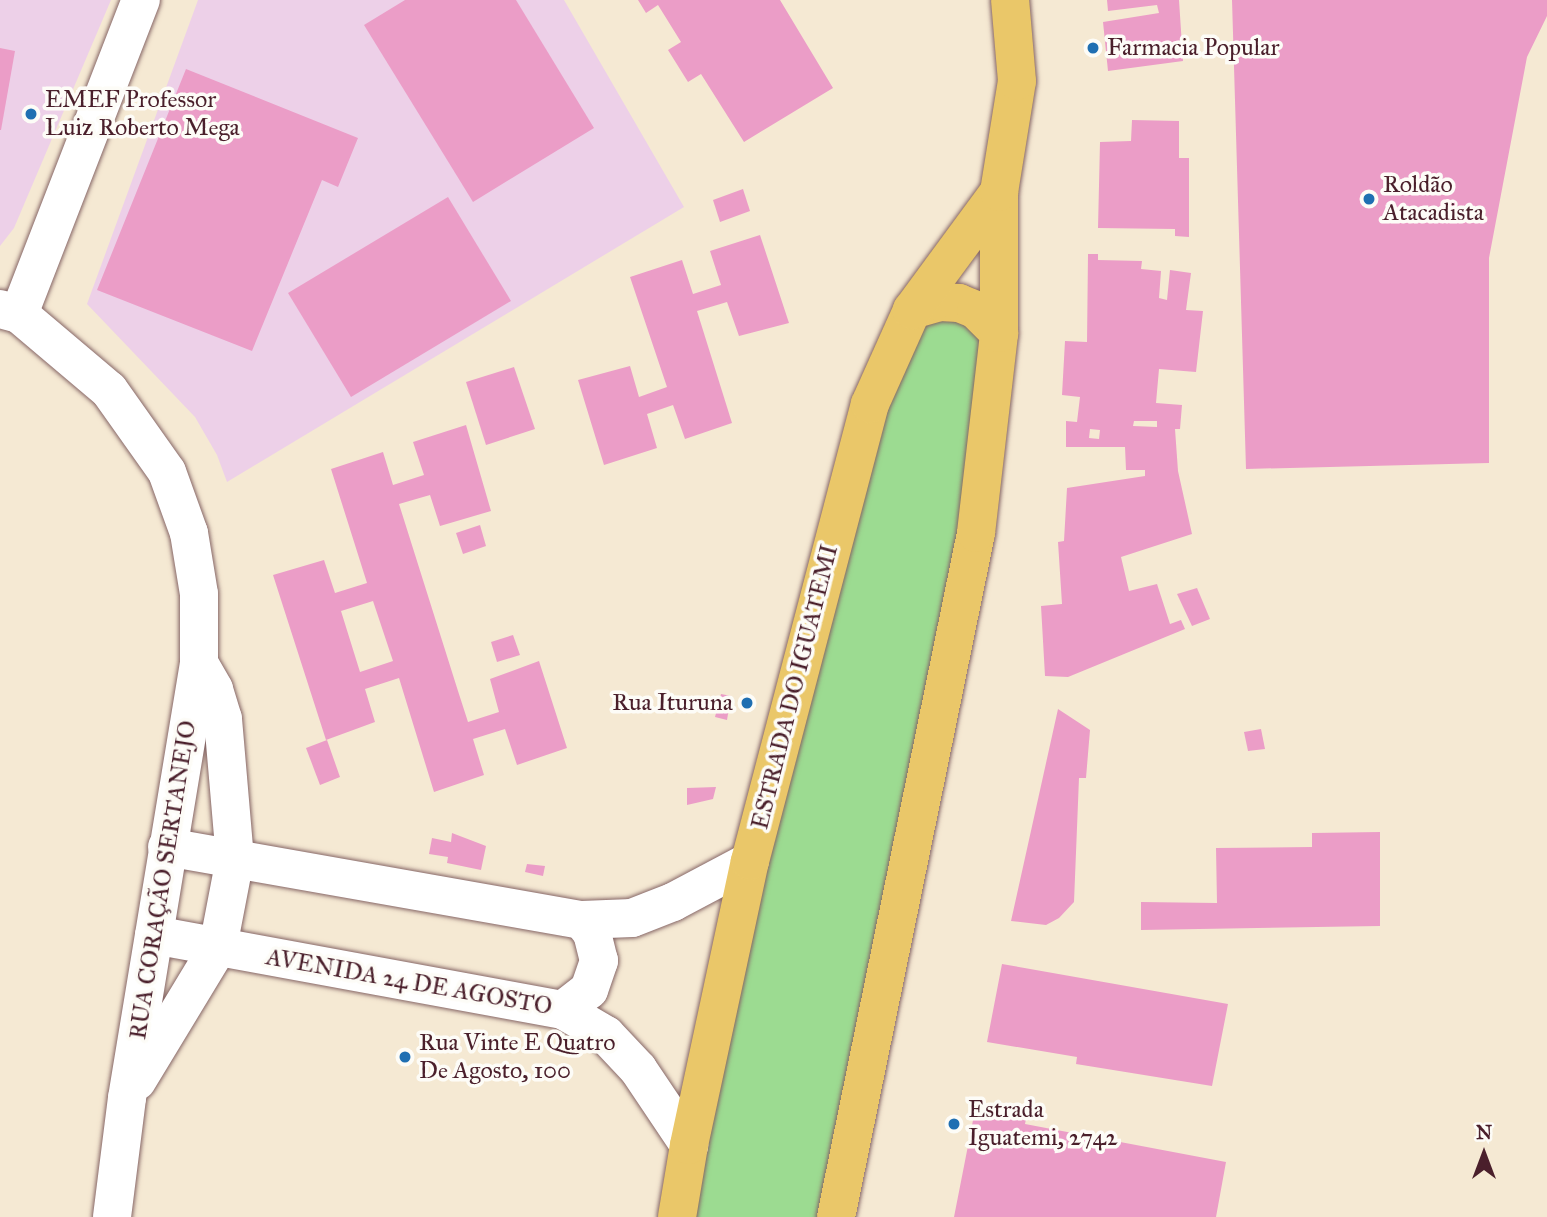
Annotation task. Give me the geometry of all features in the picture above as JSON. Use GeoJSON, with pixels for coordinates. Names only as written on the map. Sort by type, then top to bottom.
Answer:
{"type":"FeatureCollection","features":[{"type":"Feature","properties":{"kind":"main road","name":"ESTRADA DO IGUATEMI"},"geometry":{"type":"LineString","coordinates":[[836,1217],[976,533],[999,333],[999,192],[1017,81],[1010,0]]}},
{"type":"Feature","properties":{"kind":"main road","name":"ESTRADA DO IGUATEMI"},"geometry":{"type":"LineString","coordinates":[[677,1217],[689,1145],[750,861],[870,404],[912,310],[999,192]]}},
{"type":"Feature","properties":{"kind":"main road"},"geometry":{"type":"LineString","coordinates":[[912,310],[940,303],[959,303],[976,310],[999,333]]}},
{"type":"Feature","properties":{"kind":"street"},"geometry":{"type":"LineString","coordinates":[[9,312],[141,0]]}},
{"type":"Feature","properties":{"kind":"street","name":"RUA CORAÇÃO SERTANEJO"},"geometry":{"type":"LineString","coordinates":[[9,312],[109,390],[167,472],[189,533],[199,594],[199,663],[127,1098],[112,1217]]}},
{"type":"Feature","properties":{"kind":"street","name":"RUA CORAÇÃO SERTANEJO"},"geometry":{"type":"LineString","coordinates":[[127,1098],[218,947],[235,859],[223,719],[214,689],[199,663]]}},
{"type":"Feature","properties":{"kind":"street"},"geometry":{"type":"LineString","coordinates":[[167,847],[582,920],[632,918],[673,902],[750,861]]}},
{"type":"Feature","properties":{"kind":"street"},"geometry":{"type":"LineString","coordinates":[[563,1010],[584,997],[599,961],[592,933],[582,920]]}},
{"type":"Feature","properties":{"kind":"street","name":"AVENIDA 24 DE AGOSTO"},"geometry":{"type":"LineString","coordinates":[[154,935],[563,1010],[606,1035],[638,1069],[689,1145]]}},
{"type":"Feature","properties":{"kind":"shaded area","name":"EMEF Professor Luiz Roberto Mega"},"geometry":{"type":"Polygon","coordinates":[[[0,0],[111,0],[14,228],[0,246],[0,0]]]}},
{"type":"Feature","properties":{"kind":"shaded area"},"geometry":{"type":"Polygon","coordinates":[[[198,0],[564,0],[684,207],[227,482],[217,455],[195,417],[87,304],[198,0]]]}},
{"type":"Feature","properties":{"kind":"green space"},"geometry":{"type":"Polygon","coordinates":[[[912,310],[999,333],[836,1217],[677,1217],[912,310]]]}},
{"type":"Feature","properties":{"kind":"building"},"geometry":{"type":"Polygon","coordinates":[[[405,0],[516,0],[594,128],[473,202],[364,25],[405,0]]]}},
{"type":"Feature","properties":{"kind":"building"},"geometry":{"type":"Polygon","coordinates":[[[638,0],[780,0],[833,88],[744,142],[701,74],[688,82],[668,50],[681,42],[658,5],[646,13],[638,0]]]}},
{"type":"Feature","properties":{"kind":"building"},"geometry":{"type":"Polygon","coordinates":[[[1107,0],[1179,0],[1183,61],[1108,71],[1103,22],[1159,13],[1157,5],[1108,11],[1107,0]]]}},
{"type":"Feature","properties":{"kind":"building","name":"Roldão Atacadista"},"geometry":{"type":"Polygon","coordinates":[[[1232,0],[1547,0],[1547,16],[1527,57],[1489,258],[1489,463],[1246,469],[1232,0]]]}},
{"type":"Feature","properties":{"kind":"building"},"geometry":{"type":"Polygon","coordinates":[[[0,48],[15,51],[1,130],[0,130],[0,48]]]}},
{"type":"Feature","properties":{"kind":"building"},"geometry":{"type":"Polygon","coordinates":[[[186,69],[358,138],[338,187],[322,180],[252,351],[97,290],[186,69]]]}},
{"type":"Feature","properties":{"kind":"building"},"geometry":{"type":"Polygon","coordinates":[[[1132,120],[1179,121],[1179,158],[1189,158],[1189,237],[1175,236],[1175,229],[1098,228],[1100,142],[1131,141],[1132,120]]]}},
{"type":"Feature","properties":{"kind":"building"},"geometry":{"type":"Polygon","coordinates":[[[743,189],[750,211],[720,222],[713,200],[743,189]]]}},
{"type":"Feature","properties":{"kind":"building"},"geometry":{"type":"Polygon","coordinates":[[[448,197],[511,301],[351,397],[288,293],[448,197]]]}},
{"type":"Feature","properties":{"kind":"building"},"geometry":{"type":"Polygon","coordinates":[[[760,235],[789,323],[739,336],[727,302],[697,311],[732,423],[685,439],[673,405],[647,414],[657,448],[604,465],[578,380],[630,366],[639,397],[667,387],[630,277],[682,260],[693,294],[721,285],[710,251],[760,235]]]}},
{"type":"Feature","properties":{"kind":"building"},"geometry":{"type":"Polygon","coordinates":[[[1088,254],[1098,254],[1098,260],[1142,261],[1141,269],[1161,271],[1159,298],[1167,300],[1170,270],[1191,273],[1186,310],[1203,311],[1196,372],[1159,369],[1156,403],[1182,405],[1180,429],[1175,429],[1178,471],[1192,534],[1121,557],[1129,591],[1157,584],[1170,624],[1181,620],[1185,629],[1068,677],[1045,676],[1041,606],[1062,604],[1058,542],[1064,541],[1067,488],[1145,476],[1145,470],[1126,470],[1125,447],[1066,447],[1066,421],[1077,422],[1080,397],[1062,395],[1065,341],[1087,342],[1088,254]],[[1134,421],[1133,426],[1157,427],[1157,421],[1134,421]],[[1090,429],[1089,438],[1099,439],[1100,430],[1090,429]]]}},
{"type":"Feature","properties":{"kind":"building"},"geometry":{"type":"Polygon","coordinates":[[[514,367],[535,429],[486,445],[466,382],[514,367]]]}},
{"type":"Feature","properties":{"kind":"building"},"geometry":{"type":"Polygon","coordinates":[[[466,425],[491,511],[440,526],[430,495],[399,504],[468,722],[499,712],[490,679],[539,661],[567,748],[517,765],[505,729],[473,739],[484,775],[434,792],[399,678],[365,689],[375,722],[326,740],[273,575],[324,560],[335,593],[367,583],[331,469],[383,452],[393,485],[424,475],[413,442],[466,425]],[[373,601],[341,611],[360,672],[393,661],[373,601]]]}},
{"type":"Feature","properties":{"kind":"building"},"geometry":{"type":"Polygon","coordinates":[[[480,525],[486,546],[463,554],[456,533],[480,525]]]}},
{"type":"Feature","properties":{"kind":"building"},"geometry":{"type":"Polygon","coordinates":[[[1197,588],[1210,619],[1192,626],[1177,594],[1197,588]]]}},
{"type":"Feature","properties":{"kind":"building"},"geometry":{"type":"Polygon","coordinates":[[[513,635],[520,655],[497,662],[491,642],[513,635]]]}},
{"type":"Feature","properties":{"kind":"building"},"geometry":{"type":"Polygon","coordinates":[[[721,694],[731,696],[727,720],[715,717],[721,694]]]}},
{"type":"Feature","properties":{"kind":"building"},"geometry":{"type":"Polygon","coordinates":[[[1058,709],[1090,730],[1086,778],[1079,778],[1074,902],[1059,918],[1046,925],[1011,921],[1058,709]]]}},
{"type":"Feature","properties":{"kind":"building"},"geometry":{"type":"Polygon","coordinates":[[[1261,729],[1265,749],[1248,751],[1244,732],[1261,729]]]}},
{"type":"Feature","properties":{"kind":"building"},"geometry":{"type":"Polygon","coordinates":[[[327,740],[340,777],[320,785],[306,748],[327,740]]]}},
{"type":"Feature","properties":{"kind":"building"},"geometry":{"type":"Polygon","coordinates":[[[716,787],[713,799],[687,805],[687,788],[716,787]]]}},
{"type":"Feature","properties":{"kind":"building"},"geometry":{"type":"Polygon","coordinates":[[[1380,832],[1380,926],[1141,930],[1141,902],[1217,903],[1216,848],[1312,847],[1312,833],[1380,832]]]}},
{"type":"Feature","properties":{"kind":"building"},"geometry":{"type":"Polygon","coordinates":[[[452,833],[486,846],[481,870],[447,863],[448,857],[429,854],[432,838],[451,842],[452,833]]]}},
{"type":"Feature","properties":{"kind":"building"},"geometry":{"type":"Polygon","coordinates":[[[527,864],[545,866],[543,876],[525,872],[527,864]]]}},
{"type":"Feature","properties":{"kind":"building"},"geometry":{"type":"Polygon","coordinates":[[[1002,964],[1228,1004],[1212,1086],[1076,1064],[1077,1057],[987,1042],[1002,964]]]}},
{"type":"Feature","properties":{"kind":"building"},"geometry":{"type":"Polygon","coordinates":[[[975,1110],[1026,1119],[1025,1124],[1226,1162],[1216,1217],[954,1217],[975,1110]]]}},
{"type":"Feature","properties":{"kind":"place","name":"Farmacia Popular"},"geometry":{"type":"Point","coordinates":[1093,48]}},
{"type":"Feature","properties":{"kind":"place","name":"EMEF Professor Luiz Roberto Mega"},"geometry":{"type":"Point","coordinates":[31,114]}},
{"type":"Feature","properties":{"kind":"place","name":"Roldão Atacadista"},"geometry":{"type":"Point","coordinates":[1369,199]}},
{"type":"Feature","properties":{"kind":"place","name":"Rua Ituruna"},"geometry":{"type":"Point","coordinates":[747,703]}},
{"type":"Feature","properties":{"kind":"place","name":"Rua Vinte E Quatro De Agosto, 100"},"geometry":{"type":"Point","coordinates":[405,1057]}},
{"type":"Feature","properties":{"kind":"place","name":"Estrada Iguatemi, 2742"},"geometry":{"type":"Point","coordinates":[954,1124]}}]}
